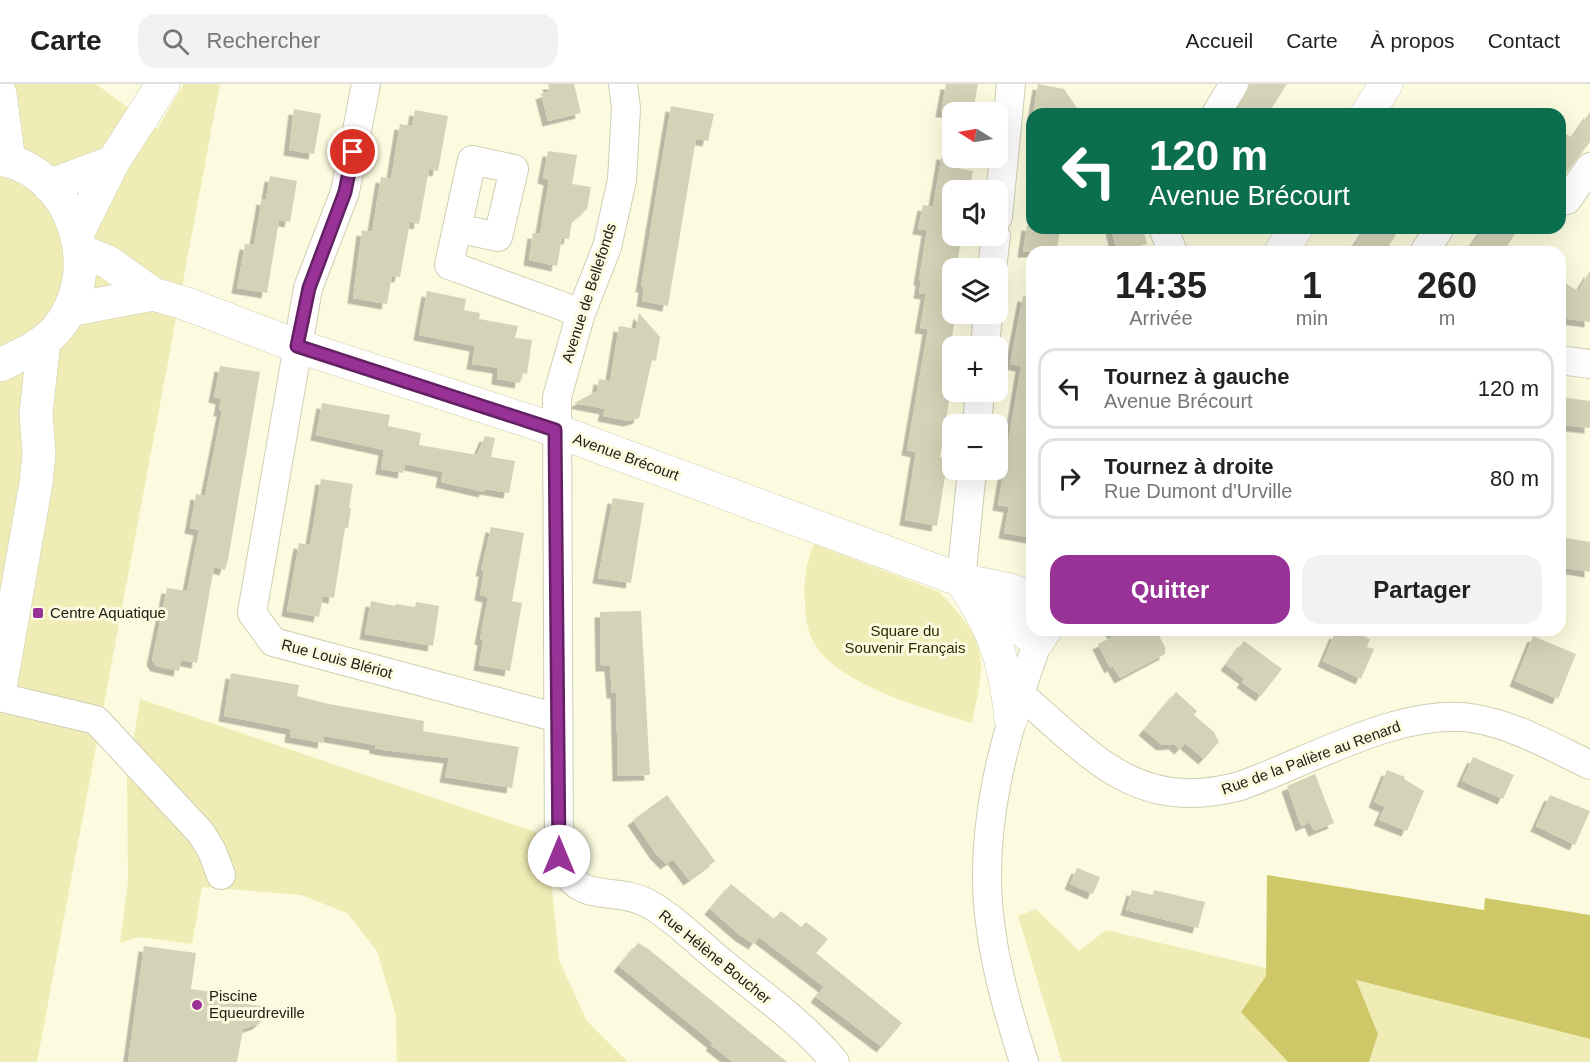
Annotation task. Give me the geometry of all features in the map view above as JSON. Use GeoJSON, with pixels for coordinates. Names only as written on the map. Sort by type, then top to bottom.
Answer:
{"type":"FeatureCollection","features":[{"type":"Feature","properties":{"kind":"main road"},"geometry":{"type":"LineString","coordinates":[[79,243],[113,162],[163,84]]}},
{"type":"Feature","properties":{"kind":"main road"},"geometry":{"type":"LineString","coordinates":[[1371,108],[1386,84]]}},
{"type":"Feature","properties":{"kind":"main road"},"geometry":{"type":"LineString","coordinates":[[0,94],[5,160],[32,172],[49,186],[68,211],[79,243],[80,278],[69,310],[44,341],[0,365]]}},
{"type":"Feature","properties":{"kind":"main road"},"geometry":{"type":"LineString","coordinates":[[49,186],[113,162]]}},
{"type":"Feature","properties":{"kind":"main road","name":"Avenue Brécourt"},"geometry":{"type":"LineString","coordinates":[[79,243],[153,294],[193,306],[297,346],[555,430],[961,580],[1010,590],[1026,597]]}},
{"type":"Feature","properties":{"kind":"main road","name":"Avenue Brécourt"},"geometry":{"type":"LineString","coordinates":[[69,310],[153,294]]}},
{"type":"Feature","properties":{"kind":"main road"},"geometry":{"type":"LineString","coordinates":[[0,688],[36,483],[39,454],[36,413],[44,341]]}},
{"type":"Feature","properties":{"kind":"main road"},"geometry":{"type":"LineString","coordinates":[[0,374],[36,413]]}},
{"type":"Feature","properties":{"kind":"main road"},"geometry":{"type":"LineString","coordinates":[[961,580],[987,619],[994,635],[1015,706]]}},
{"type":"Feature","properties":{"kind":"main road","name":"Avenue Brécourt"},"geometry":{"type":"LineString","coordinates":[[961,580],[1011,623],[1026,629]]}},
{"type":"Feature","properties":{"kind":"street","name":"Rue Louis Blériot"},"geometry":{"type":"LineString","coordinates":[[366,84],[345,192],[309,288],[297,346],[252,613],[273,642],[558,718]]}},
{"type":"Feature","properties":{"kind":"street","name":"Avenue de Bellefonds"},"geometry":{"type":"LineString","coordinates":[[559,856],[556,397],[580,313],[607,248],[622,180],[626,108],[623,84]]}},
{"type":"Feature","properties":{"kind":"street"},"geometry":{"type":"LineString","coordinates":[[1002,180],[1011,84]]}},
{"type":"Feature","properties":{"kind":"street"},"geometry":{"type":"LineString","coordinates":[[1566,200],[1590,167]]}},
{"type":"Feature","properties":{"kind":"street"},"geometry":{"type":"LineString","coordinates":[[457,228],[448,265],[580,313]]}},
{"type":"Feature","properties":{"kind":"street"},"geometry":{"type":"LineString","coordinates":[[1566,361],[1590,364]]}},
{"type":"Feature","properties":{"kind":"street"},"geometry":{"type":"LineString","coordinates":[[961,580],[971,480]]}},
{"type":"Feature","properties":{"kind":"street"},"geometry":{"type":"LineString","coordinates":[[1024,1062],[1002,982],[991,929],[987,886],[989,832],[995,788],[1015,706],[1041,636]]}},
{"type":"Feature","properties":{"kind":"street"},"geometry":{"type":"LineString","coordinates":[[0,697],[96,720],[201,833],[212,851],[220,875]]}},
{"type":"Feature","properties":{"kind":"street","name":"Rue de la Palière au Renard"},"geometry":{"type":"LineString","coordinates":[[1015,706],[1120,777],[1144,788],[1172,792],[1208,793],[1240,786],[1394,725],[1448,716],[1472,718],[1517,731],[1590,765]]}},
{"type":"Feature","properties":{"kind":"street","name":"Rue Hélène Boucher"},"geometry":{"type":"LineString","coordinates":[[559,856],[570,881],[592,892],[630,897],[659,910],[803,1029],[835,1062]]}},
{"type":"Feature","properties":{"kind":"green space"},"geometry":{"type":"Polygon","coordinates":[[[0,84],[96,84],[157,129],[184,84],[220,84],[37,1062],[0,1062],[0,84]]]}},
{"type":"Feature","properties":{"kind":"green space","name":"Square du Souvenir Français"},"geometry":{"type":"Polygon","coordinates":[[[814,544],[939,592],[955,610],[975,638],[980,652],[980,682],[972,723],[909,703],[863,684],[826,658],[814,643],[805,612],[804,587],[814,544]]]}},
{"type":"Feature","properties":{"kind":"green space"},"geometry":{"type":"Polygon","coordinates":[[[140,699],[547,836],[559,960],[587,1021],[628,1062],[397,1062],[396,1016],[377,951],[347,913],[301,895],[202,887],[192,944],[139,937],[120,943],[128,881],[127,780],[140,699]]]}},
{"type":"Feature","properties":{"kind":"green space"},"geometry":{"type":"Polygon","coordinates":[[[1036,909],[1079,951],[1106,930],[1266,968],[1266,976],[1242,1012],[1288,1062],[1062,1062],[1018,916],[1036,909]]]}},
{"type":"Feature","properties":{"kind":"green space"},"geometry":{"type":"Polygon","coordinates":[[[1355,980],[1590,1039],[1590,1062],[1369,1062],[1378,1034],[1355,980]]]}},
{"type":"Feature","properties":{"kind":"shaded area"},"geometry":{"type":"Polygon","coordinates":[[[1267,875],[1484,910],[1485,898],[1590,915],[1590,1039],[1356,980],[1378,1034],[1369,1062],[1288,1062],[1241,1012],[1266,976],[1267,875]]]}},
{"type":"Feature","properties":{"kind":"building"},"geometry":{"type":"Polygon","coordinates":[[[548,84],[574,84],[581,113],[548,121],[541,94],[550,91],[548,84]]]}},
{"type":"Feature","properties":{"kind":"building"},"geometry":{"type":"Polygon","coordinates":[[[946,84],[978,84],[975,102],[943,102],[946,84]]]}},
{"type":"Feature","properties":{"kind":"building"},"geometry":{"type":"Polygon","coordinates":[[[1038,84],[1064,89],[1077,108],[1034,108],[1038,84]]]}},
{"type":"Feature","properties":{"kind":"building"},"geometry":{"type":"Polygon","coordinates":[[[1250,84],[1287,84],[1272,108],[1238,108],[1250,84]]]}},
{"type":"Feature","properties":{"kind":"building"},"geometry":{"type":"Polygon","coordinates":[[[671,106],[714,114],[708,141],[696,139],[668,306],[642,301],[644,287],[641,287],[671,106]]]}},
{"type":"Feature","properties":{"kind":"building"},"geometry":{"type":"Polygon","coordinates":[[[294,109],[321,114],[314,154],[289,150],[294,109]]]}},
{"type":"Feature","properties":{"kind":"building"},"geometry":{"type":"Polygon","coordinates":[[[415,110],[448,116],[438,171],[429,169],[419,224],[410,222],[400,277],[392,276],[387,304],[353,298],[362,230],[372,232],[381,177],[391,179],[400,124],[412,126],[415,110]]]}},
{"type":"Feature","properties":{"kind":"building"},"geometry":{"type":"Polygon","coordinates":[[[1590,112],[1590,142],[1566,173],[1566,134],[1572,138],[1590,112]]]}},
{"type":"Feature","properties":{"kind":"building"},"geometry":{"type":"Polygon","coordinates":[[[548,151],[577,155],[572,184],[591,187],[587,209],[572,221],[569,239],[562,238],[557,266],[529,260],[533,233],[540,234],[549,180],[543,178],[548,151]]]}},
{"type":"Feature","properties":{"kind":"building"},"geometry":{"type":"Polygon","coordinates":[[[942,154],[942,168],[973,171],[971,180],[942,180],[942,246],[960,246],[958,258],[942,258],[942,324],[954,324],[952,336],[942,336],[942,402],[949,402],[947,414],[942,414],[940,457],[942,457],[942,480],[944,480],[937,526],[905,520],[916,452],[907,450],[928,329],[920,328],[926,294],[919,293],[927,230],[918,229],[923,205],[933,207],[942,154]]]}},
{"type":"Feature","properties":{"kind":"building"},"geometry":{"type":"Polygon","coordinates":[[[270,176],[297,181],[290,222],[279,220],[267,293],[237,288],[245,244],[254,245],[262,199],[266,200],[270,176]]]}},
{"type":"Feature","properties":{"kind":"building"},"geometry":{"type":"Polygon","coordinates":[[[1026,232],[1026,234],[1059,234],[1057,246],[1026,246],[1026,252],[1023,252],[1026,232]]]}},
{"type":"Feature","properties":{"kind":"building"},"geometry":{"type":"Polygon","coordinates":[[[1112,234],[1144,234],[1147,244],[1139,246],[1116,246],[1112,234]]]}},
{"type":"Feature","properties":{"kind":"building"},"geometry":{"type":"Polygon","coordinates":[[[1362,234],[1396,234],[1389,246],[1354,246],[1362,234]]]}},
{"type":"Feature","properties":{"kind":"building"},"geometry":{"type":"Polygon","coordinates":[[[1479,234],[1515,234],[1507,246],[1471,246],[1479,234]]]}},
{"type":"Feature","properties":{"kind":"building"},"geometry":{"type":"Polygon","coordinates":[[[1590,271],[1590,322],[1566,318],[1566,284],[1578,291],[1590,271]]]}},
{"type":"Feature","properties":{"kind":"building"},"geometry":{"type":"Polygon","coordinates":[[[427,291],[466,299],[464,310],[480,313],[479,319],[518,326],[515,338],[532,340],[527,374],[522,373],[520,383],[497,379],[498,368],[472,364],[475,346],[419,335],[427,291]]]}},
{"type":"Feature","properties":{"kind":"building"},"geometry":{"type":"Polygon","coordinates":[[[1023,296],[1026,296],[1026,537],[1004,533],[1009,507],[998,505],[1002,480],[1008,480],[1008,445],[1021,366],[1010,364],[1023,296]]]}},
{"type":"Feature","properties":{"kind":"building"},"geometry":{"type":"Polygon","coordinates":[[[639,313],[660,337],[656,361],[652,360],[639,418],[629,421],[603,416],[605,409],[574,403],[597,391],[599,379],[610,381],[619,326],[636,329],[639,313]]]}},
{"type":"Feature","properties":{"kind":"building"},"geometry":{"type":"Polygon","coordinates":[[[220,366],[260,372],[228,560],[225,570],[214,567],[197,663],[181,660],[179,671],[156,666],[152,660],[167,588],[187,591],[199,530],[190,528],[196,494],[205,496],[222,411],[219,411],[221,399],[214,397],[220,366]]]}},
{"type":"Feature","properties":{"kind":"building"},"geometry":{"type":"Polygon","coordinates":[[[1566,398],[1590,401],[1590,428],[1566,426],[1566,398]]]}},
{"type":"Feature","properties":{"kind":"building"},"geometry":{"type":"Polygon","coordinates":[[[322,403],[390,415],[388,426],[421,433],[419,445],[477,455],[485,436],[495,438],[491,457],[515,461],[509,493],[485,489],[484,492],[441,482],[443,472],[405,464],[403,473],[381,469],[384,450],[316,435],[322,403]]]}},
{"type":"Feature","properties":{"kind":"building"},"geometry":{"type":"Polygon","coordinates":[[[321,479],[353,484],[348,528],[345,528],[334,598],[323,596],[319,617],[287,611],[299,543],[310,545],[321,479]]]}},
{"type":"Feature","properties":{"kind":"building"},"geometry":{"type":"Polygon","coordinates":[[[613,498],[644,503],[631,583],[598,578],[613,498]]]}},
{"type":"Feature","properties":{"kind":"building"},"geometry":{"type":"Polygon","coordinates":[[[491,527],[524,533],[512,601],[522,603],[510,671],[479,665],[483,640],[480,639],[488,597],[480,595],[484,571],[481,571],[491,527]]]}},
{"type":"Feature","properties":{"kind":"building"},"geometry":{"type":"Polygon","coordinates":[[[1566,538],[1590,542],[1590,572],[1566,568],[1566,538]]]}},
{"type":"Feature","properties":{"kind":"building"},"geometry":{"type":"Polygon","coordinates":[[[371,601],[395,606],[396,604],[415,607],[416,602],[439,606],[433,646],[365,634],[371,601]]]}},
{"type":"Feature","properties":{"kind":"building"},"geometry":{"type":"Polygon","coordinates":[[[641,611],[650,775],[618,776],[616,693],[612,693],[610,666],[601,666],[600,612],[641,611]]]}},
{"type":"Feature","properties":{"kind":"building"},"geometry":{"type":"Polygon","coordinates":[[[1114,636],[1159,636],[1165,647],[1165,654],[1120,678],[1113,666],[1110,668],[1098,644],[1114,636]]]}},
{"type":"Feature","properties":{"kind":"building"},"geometry":{"type":"Polygon","coordinates":[[[1334,636],[1348,638],[1349,636],[1364,636],[1370,639],[1367,647],[1374,649],[1361,679],[1323,661],[1334,636]]]}},
{"type":"Feature","properties":{"kind":"building"},"geometry":{"type":"Polygon","coordinates":[[[1533,636],[1576,654],[1558,699],[1515,681],[1533,636]]]}},
{"type":"Feature","properties":{"kind":"building"},"geometry":{"type":"Polygon","coordinates":[[[1244,641],[1282,669],[1261,696],[1242,682],[1245,679],[1226,665],[1244,641]]]}},
{"type":"Feature","properties":{"kind":"building"},"geometry":{"type":"Polygon","coordinates":[[[231,673],[299,685],[297,696],[329,704],[424,721],[423,731],[519,747],[512,788],[445,777],[449,758],[384,750],[375,748],[375,745],[324,736],[323,743],[290,737],[291,729],[224,716],[231,673]]]}},
{"type":"Feature","properties":{"kind":"building"},"geometry":{"type":"Polygon","coordinates":[[[1176,692],[1197,711],[1194,715],[1214,732],[1219,742],[1204,759],[1185,743],[1180,749],[1174,744],[1162,745],[1144,730],[1176,692]]]}},
{"type":"Feature","properties":{"kind":"building"},"geometry":{"type":"Polygon","coordinates":[[[1473,757],[1514,775],[1503,799],[1462,781],[1473,757]]]}},
{"type":"Feature","properties":{"kind":"building"},"geometry":{"type":"Polygon","coordinates":[[[1387,770],[1405,777],[1404,779],[1424,791],[1407,831],[1379,820],[1385,807],[1374,802],[1387,770]]]}},
{"type":"Feature","properties":{"kind":"building"},"geometry":{"type":"Polygon","coordinates":[[[1315,774],[1334,823],[1314,831],[1310,822],[1301,826],[1287,786],[1315,774]]]}},
{"type":"Feature","properties":{"kind":"building"},"geometry":{"type":"Polygon","coordinates":[[[667,795],[715,861],[689,880],[673,859],[666,864],[656,854],[633,820],[667,795]]]}},
{"type":"Feature","properties":{"kind":"building"},"geometry":{"type":"Polygon","coordinates":[[[1550,795],[1590,811],[1575,845],[1536,826],[1550,795]]]}},
{"type":"Feature","properties":{"kind":"building"},"geometry":{"type":"Polygon","coordinates":[[[1077,868],[1100,877],[1093,894],[1070,884],[1077,868]]]}},
{"type":"Feature","properties":{"kind":"building"},"geometry":{"type":"Polygon","coordinates":[[[731,884],[774,919],[781,911],[801,927],[806,922],[828,939],[816,953],[902,1023],[882,1047],[816,997],[824,987],[759,937],[754,944],[741,936],[710,909],[731,884]]]}},
{"type":"Feature","properties":{"kind":"building"},"geometry":{"type":"Polygon","coordinates":[[[1132,890],[1153,895],[1154,890],[1205,902],[1198,928],[1126,910],[1132,890]]]}},
{"type":"Feature","properties":{"kind":"building"},"geometry":{"type":"Polygon","coordinates":[[[638,943],[787,1062],[733,1062],[711,1045],[713,1043],[619,966],[638,943]]]}},
{"type":"Feature","properties":{"kind":"building","name":"Piscine Equeurdreville"},"geometry":{"type":"Polygon","coordinates":[[[144,946],[196,953],[191,989],[248,997],[247,1004],[275,1008],[258,1024],[243,1029],[237,1062],[128,1062],[144,946]]]}},
{"type":"Feature","properties":{"kind":"place","name":"Centre Aquatique"},"geometry":{"type":"Point","coordinates":[38,613]}},
{"type":"Feature","properties":{"kind":"place","name":"Piscine Equeurdreville"},"geometry":{"type":"Point","coordinates":[197,1005]}},
{"type":"Feature","properties":{"kind":"route"},"geometry":{"type":"LineString","coordinates":[[353,152],[345,192],[309,288],[297,346],[555,430],[559,856]]}}]}
